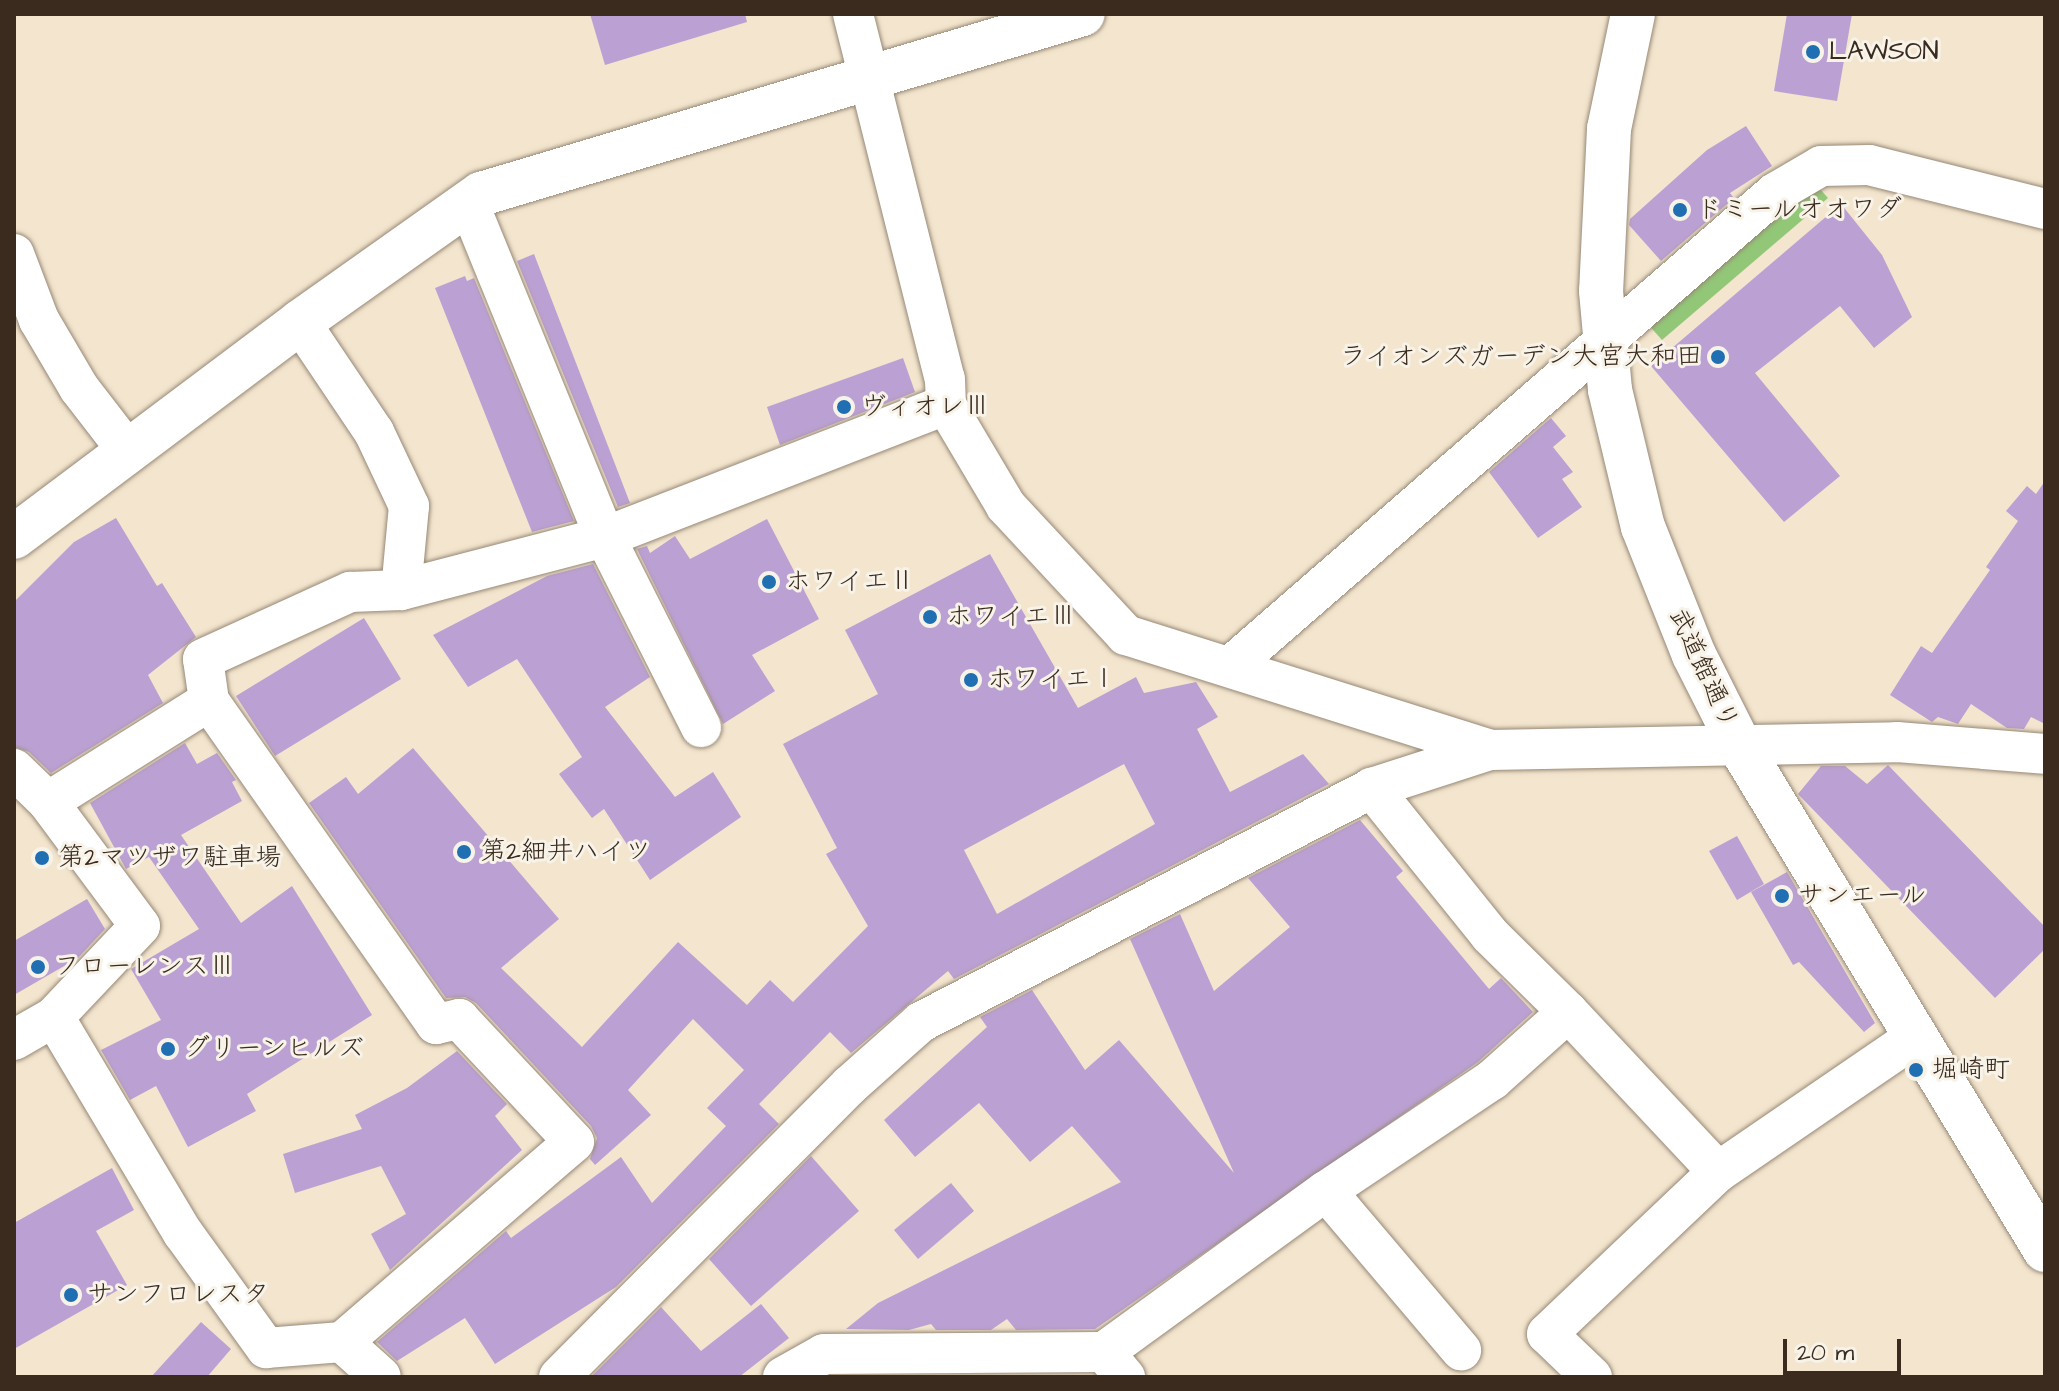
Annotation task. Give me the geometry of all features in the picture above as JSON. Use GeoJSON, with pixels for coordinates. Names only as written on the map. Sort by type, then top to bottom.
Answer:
{"type":"FeatureCollection","features":[{"type":"Feature","properties":{"kind":"street"},"geometry":{"type":"LineString","coordinates":[[853,14],[945,379],[946,405],[1006,506],[1126,635],[1232,665],[1490,750]]}},
{"type":"Feature","properties":{"kind":"street"},"geometry":{"type":"LineString","coordinates":[[14,537],[300,322],[468,202],[1083,14]]}},
{"type":"Feature","properties":{"kind":"street","name":"武道館通り"},"geometry":{"type":"LineString","coordinates":[[1633,14],[1609,129],[1601,291],[1610,390],[1643,527],[1694,655],[1741,748],[2045,1250]]}},
{"type":"Feature","properties":{"kind":"street"},"geometry":{"type":"LineString","coordinates":[[1232,665],[1775,193],[1821,166],[1869,165],[2045,209]]}},
{"type":"Feature","properties":{"kind":"street"},"geometry":{"type":"LineString","coordinates":[[468,202],[605,537],[701,727]]}},
{"type":"Feature","properties":{"kind":"street"},"geometry":{"type":"LineString","coordinates":[[14,254],[39,320],[79,388],[127,450]]}},
{"type":"Feature","properties":{"kind":"street"},"geometry":{"type":"LineString","coordinates":[[300,322],[374,432],[409,506],[401,590]]}},
{"type":"Feature","properties":{"kind":"street"},"geometry":{"type":"LineString","coordinates":[[54,1017],[183,1233],[266,1348],[342,1342],[574,1142],[459,1019],[436,1024],[209,701],[203,659],[350,592],[401,590],[605,537],[946,405]]}},
{"type":"Feature","properties":{"kind":"street"},"geometry":{"type":"LineString","coordinates":[[48,802],[209,701]]}},
{"type":"Feature","properties":{"kind":"street"},"geometry":{"type":"LineString","coordinates":[[586,1368],[850,1085],[921,1022],[1372,788],[1490,750],[1741,748],[1897,742],[2045,754]]}},
{"type":"Feature","properties":{"kind":"street"},"geometry":{"type":"LineString","coordinates":[[14,769],[48,802],[140,926],[54,1017],[14,1040]]}},
{"type":"Feature","properties":{"kind":"street"},"geometry":{"type":"LineString","coordinates":[[1372,788],[1490,935],[1568,1012],[1718,1172]]}},
{"type":"Feature","properties":{"kind":"street"},"geometry":{"type":"LineString","coordinates":[[783,1377],[824,1354],[1114,1364],[1326,1191],[1492,1080],[1568,1012]]}},
{"type":"Feature","properties":{"kind":"street"},"geometry":{"type":"LineString","coordinates":[[1592,1377],[1547,1334],[1718,1172],[1915,1037]]}},
{"type":"Feature","properties":{"kind":"street"},"geometry":{"type":"LineString","coordinates":[[1326,1191],[1461,1350]]}},
{"type":"Feature","properties":{"kind":"street"},"geometry":{"type":"LineString","coordinates":[[342,1342],[381,1377]]}},
{"type":"Feature","properties":{"kind":"green space"},"geometry":{"type":"Polygon","coordinates":[[[1812,180],[1828,198],[1662,340],[1646,322],[1812,180]]]}},
{"type":"Feature","properties":{"kind":"building"},"geometry":{"type":"Polygon","coordinates":[[[590,14],[745,14],[747,22],[605,65],[590,14]]]}},
{"type":"Feature","properties":{"kind":"building","name":"LAWSON"},"geometry":{"type":"Polygon","coordinates":[[[1787,14],[1852,14],[1837,101],[1774,91],[1787,14]]]}},
{"type":"Feature","properties":{"kind":"building","name":"ドミールオオワダ"},"geometry":{"type":"Polygon","coordinates":[[[1746,126],[1772,166],[1730,193],[1734,198],[1661,261],[1629,225],[1630,219],[1707,150],[1746,126]]]}},
{"type":"Feature","properties":{"kind":"building","name":"ライオンズガーデン大宮大和田"},"geometry":{"type":"Polygon","coordinates":[[[1841,204],[1882,255],[1912,317],[1874,348],[1840,306],[1755,373],[1840,476],[1784,522],[1651,366],[1841,204]]]}},
{"type":"Feature","properties":{"kind":"building"},"geometry":{"type":"Polygon","coordinates":[[[534,254],[630,503],[618,507],[517,261],[534,254]]]}},
{"type":"Feature","properties":{"kind":"building"},"geometry":{"type":"Polygon","coordinates":[[[465,276],[467,281],[474,278],[574,521],[532,532],[435,288],[465,276]]]}},
{"type":"Feature","properties":{"kind":"building","name":"ヴィオレⅢ"},"geometry":{"type":"Polygon","coordinates":[[[903,358],[915,392],[780,445],[767,407],[903,358]]]}},
{"type":"Feature","properties":{"kind":"building"},"geometry":{"type":"Polygon","coordinates":[[[1551,418],[1566,436],[1553,447],[1573,472],[1562,479],[1582,507],[1538,538],[1489,472],[1551,418]]]}},
{"type":"Feature","properties":{"kind":"building"},"geometry":{"type":"Polygon","coordinates":[[[2045,481],[2045,724],[2031,717],[2024,729],[2007,728],[1971,704],[1958,724],[1938,717],[1932,722],[1890,695],[1921,646],[1932,653],[1990,570],[1986,567],[2018,521],[2006,511],[2027,486],[2036,494],[2045,481]]]}},
{"type":"Feature","properties":{"kind":"building"},"geometry":{"type":"Polygon","coordinates":[[[116,518],[157,586],[162,583],[196,637],[148,675],[163,703],[51,773],[29,752],[14,747],[14,602],[74,542],[116,518]]]}},
{"type":"Feature","properties":{"kind":"building"},"geometry":{"type":"Polygon","coordinates":[[[767,519],[819,619],[752,655],[775,691],[723,724],[637,549],[647,546],[650,553],[675,536],[690,559],[767,519]]]}},
{"type":"Feature","properties":{"kind":"building"},"geometry":{"type":"Polygon","coordinates":[[[990,554],[1078,708],[1136,677],[1144,693],[1196,682],[1218,717],[1197,729],[1230,792],[1303,754],[1329,784],[954,979],[948,971],[851,1053],[830,1032],[759,1104],[779,1124],[616,1287],[495,1364],[465,1318],[397,1361],[377,1342],[506,1231],[511,1238],[621,1157],[652,1203],[726,1126],[707,1108],[744,1070],[693,1019],[628,1090],[651,1115],[595,1165],[590,1159],[597,1138],[591,1126],[476,1003],[465,997],[446,998],[309,803],[346,777],[358,794],[413,748],[559,919],[501,968],[582,1047],[678,942],[747,1005],[770,980],[793,1002],[868,926],[826,854],[837,848],[783,744],[878,694],[845,630],[990,554]],[[1124,764],[964,850],[997,914],[1155,824],[1124,764]]]}},
{"type":"Feature","properties":{"kind":"building"},"geometry":{"type":"Polygon","coordinates":[[[593,564],[650,677],[605,707],[675,797],[713,772],[741,817],[650,880],[604,809],[592,818],[559,774],[582,757],[517,659],[468,687],[433,635],[547,576],[593,564]]]}},
{"type":"Feature","properties":{"kind":"building"},"geometry":{"type":"Polygon","coordinates":[[[364,618],[401,679],[275,756],[236,696],[364,618]]]}},
{"type":"Feature","properties":{"kind":"building"},"geometry":{"type":"Polygon","coordinates":[[[185,743],[197,764],[217,753],[236,780],[232,782],[242,801],[181,835],[241,923],[292,886],[372,1015],[247,1094],[256,1111],[188,1147],[156,1086],[130,1100],[101,1050],[161,1020],[131,969],[199,929],[149,857],[126,869],[90,803],[185,743]]]}},
{"type":"Feature","properties":{"kind":"building"},"geometry":{"type":"Polygon","coordinates":[[[1888,765],[2045,927],[2045,949],[1995,998],[1798,794],[1821,766],[1845,766],[1867,784],[1888,765]]]}},
{"type":"Feature","properties":{"kind":"building"},"geometry":{"type":"Polygon","coordinates":[[[1360,820],[1403,871],[1396,877],[1489,989],[1501,978],[1533,1012],[1478,1062],[1095,1329],[1016,1330],[1007,1319],[991,1330],[936,1330],[931,1324],[909,1330],[846,1329],[878,1303],[1121,1182],[1072,1126],[1030,1162],[979,1103],[915,1157],[884,1120],[987,1027],[980,1017],[1032,990],[1085,1070],[1119,1040],[1234,1173],[1130,939],[1180,914],[1214,991],[1290,927],[1248,878],[1360,820]]]}},
{"type":"Feature","properties":{"kind":"building"},"geometry":{"type":"Polygon","coordinates":[[[1737,836],[1764,884],[1737,900],[1709,851],[1737,836]]]}},
{"type":"Feature","properties":{"kind":"building"},"geometry":{"type":"Polygon","coordinates":[[[1787,872],[1875,1023],[1864,1032],[1799,962],[1793,965],[1751,892],[1787,872]]]}},
{"type":"Feature","properties":{"kind":"building","name":"フローレンスⅢ"},"geometry":{"type":"Polygon","coordinates":[[[87,899],[105,929],[78,958],[14,995],[14,941],[87,899]]]}},
{"type":"Feature","properties":{"kind":"building"},"geometry":{"type":"Polygon","coordinates":[[[457,1051],[507,1104],[495,1116],[522,1150],[390,1270],[371,1234],[406,1214],[381,1166],[295,1193],[283,1154],[362,1129],[355,1115],[407,1088],[457,1051]]]}},
{"type":"Feature","properties":{"kind":"building"},"geometry":{"type":"Polygon","coordinates":[[[811,1156],[859,1211],[751,1306],[709,1259],[811,1156]]]}},
{"type":"Feature","properties":{"kind":"building"},"geometry":{"type":"Polygon","coordinates":[[[112,1168],[134,1210],[96,1231],[127,1285],[14,1349],[14,1223],[112,1168]]]}},
{"type":"Feature","properties":{"kind":"building"},"geometry":{"type":"Polygon","coordinates":[[[951,1183],[974,1211],[918,1259],[894,1230],[951,1183]]]}},
{"type":"Feature","properties":{"kind":"building"},"geometry":{"type":"Polygon","coordinates":[[[761,1304],[789,1338],[739,1377],[591,1377],[661,1307],[701,1351],[761,1304]]]}},
{"type":"Feature","properties":{"kind":"building"},"geometry":{"type":"Polygon","coordinates":[[[201,1322],[231,1349],[207,1377],[151,1377],[201,1322]]]}},
{"type":"Feature","properties":{"kind":"place","name":"LAWSON"},"geometry":{"type":"Point","coordinates":[1813,52]}},
{"type":"Feature","properties":{"kind":"place","name":"ドミールオオワダ"},"geometry":{"type":"Point","coordinates":[1680,210]}},
{"type":"Feature","properties":{"kind":"place","name":"ライオンズガーデン大宮大和田"},"geometry":{"type":"Point","coordinates":[1718,357]}},
{"type":"Feature","properties":{"kind":"place","name":"ヴィオレⅢ"},"geometry":{"type":"Point","coordinates":[844,407]}},
{"type":"Feature","properties":{"kind":"place","name":"ホワイエⅡ"},"geometry":{"type":"Point","coordinates":[769,582]}},
{"type":"Feature","properties":{"kind":"place","name":"ホワイエⅢ"},"geometry":{"type":"Point","coordinates":[930,617]}},
{"type":"Feature","properties":{"kind":"place","name":"ホワイエⅠ"},"geometry":{"type":"Point","coordinates":[971,680]}},
{"type":"Feature","properties":{"kind":"place","name":"第2細井ハイツ"},"geometry":{"type":"Point","coordinates":[464,852]}},
{"type":"Feature","properties":{"kind":"place","name":"第2マツザワ駐車場"},"geometry":{"type":"Point","coordinates":[42,858]}},
{"type":"Feature","properties":{"kind":"place","name":"サンエール"},"geometry":{"type":"Point","coordinates":[1782,896]}},
{"type":"Feature","properties":{"kind":"place","name":"フローレンスⅢ"},"geometry":{"type":"Point","coordinates":[38,967]}},
{"type":"Feature","properties":{"kind":"place","name":"グリーンヒルズ"},"geometry":{"type":"Point","coordinates":[168,1049]}},
{"type":"Feature","properties":{"kind":"place","name":"堀崎町"},"geometry":{"type":"Point","coordinates":[1916,1070]}},
{"type":"Feature","properties":{"kind":"place","name":"サンフロレスタ"},"geometry":{"type":"Point","coordinates":[71,1295]}}]}
